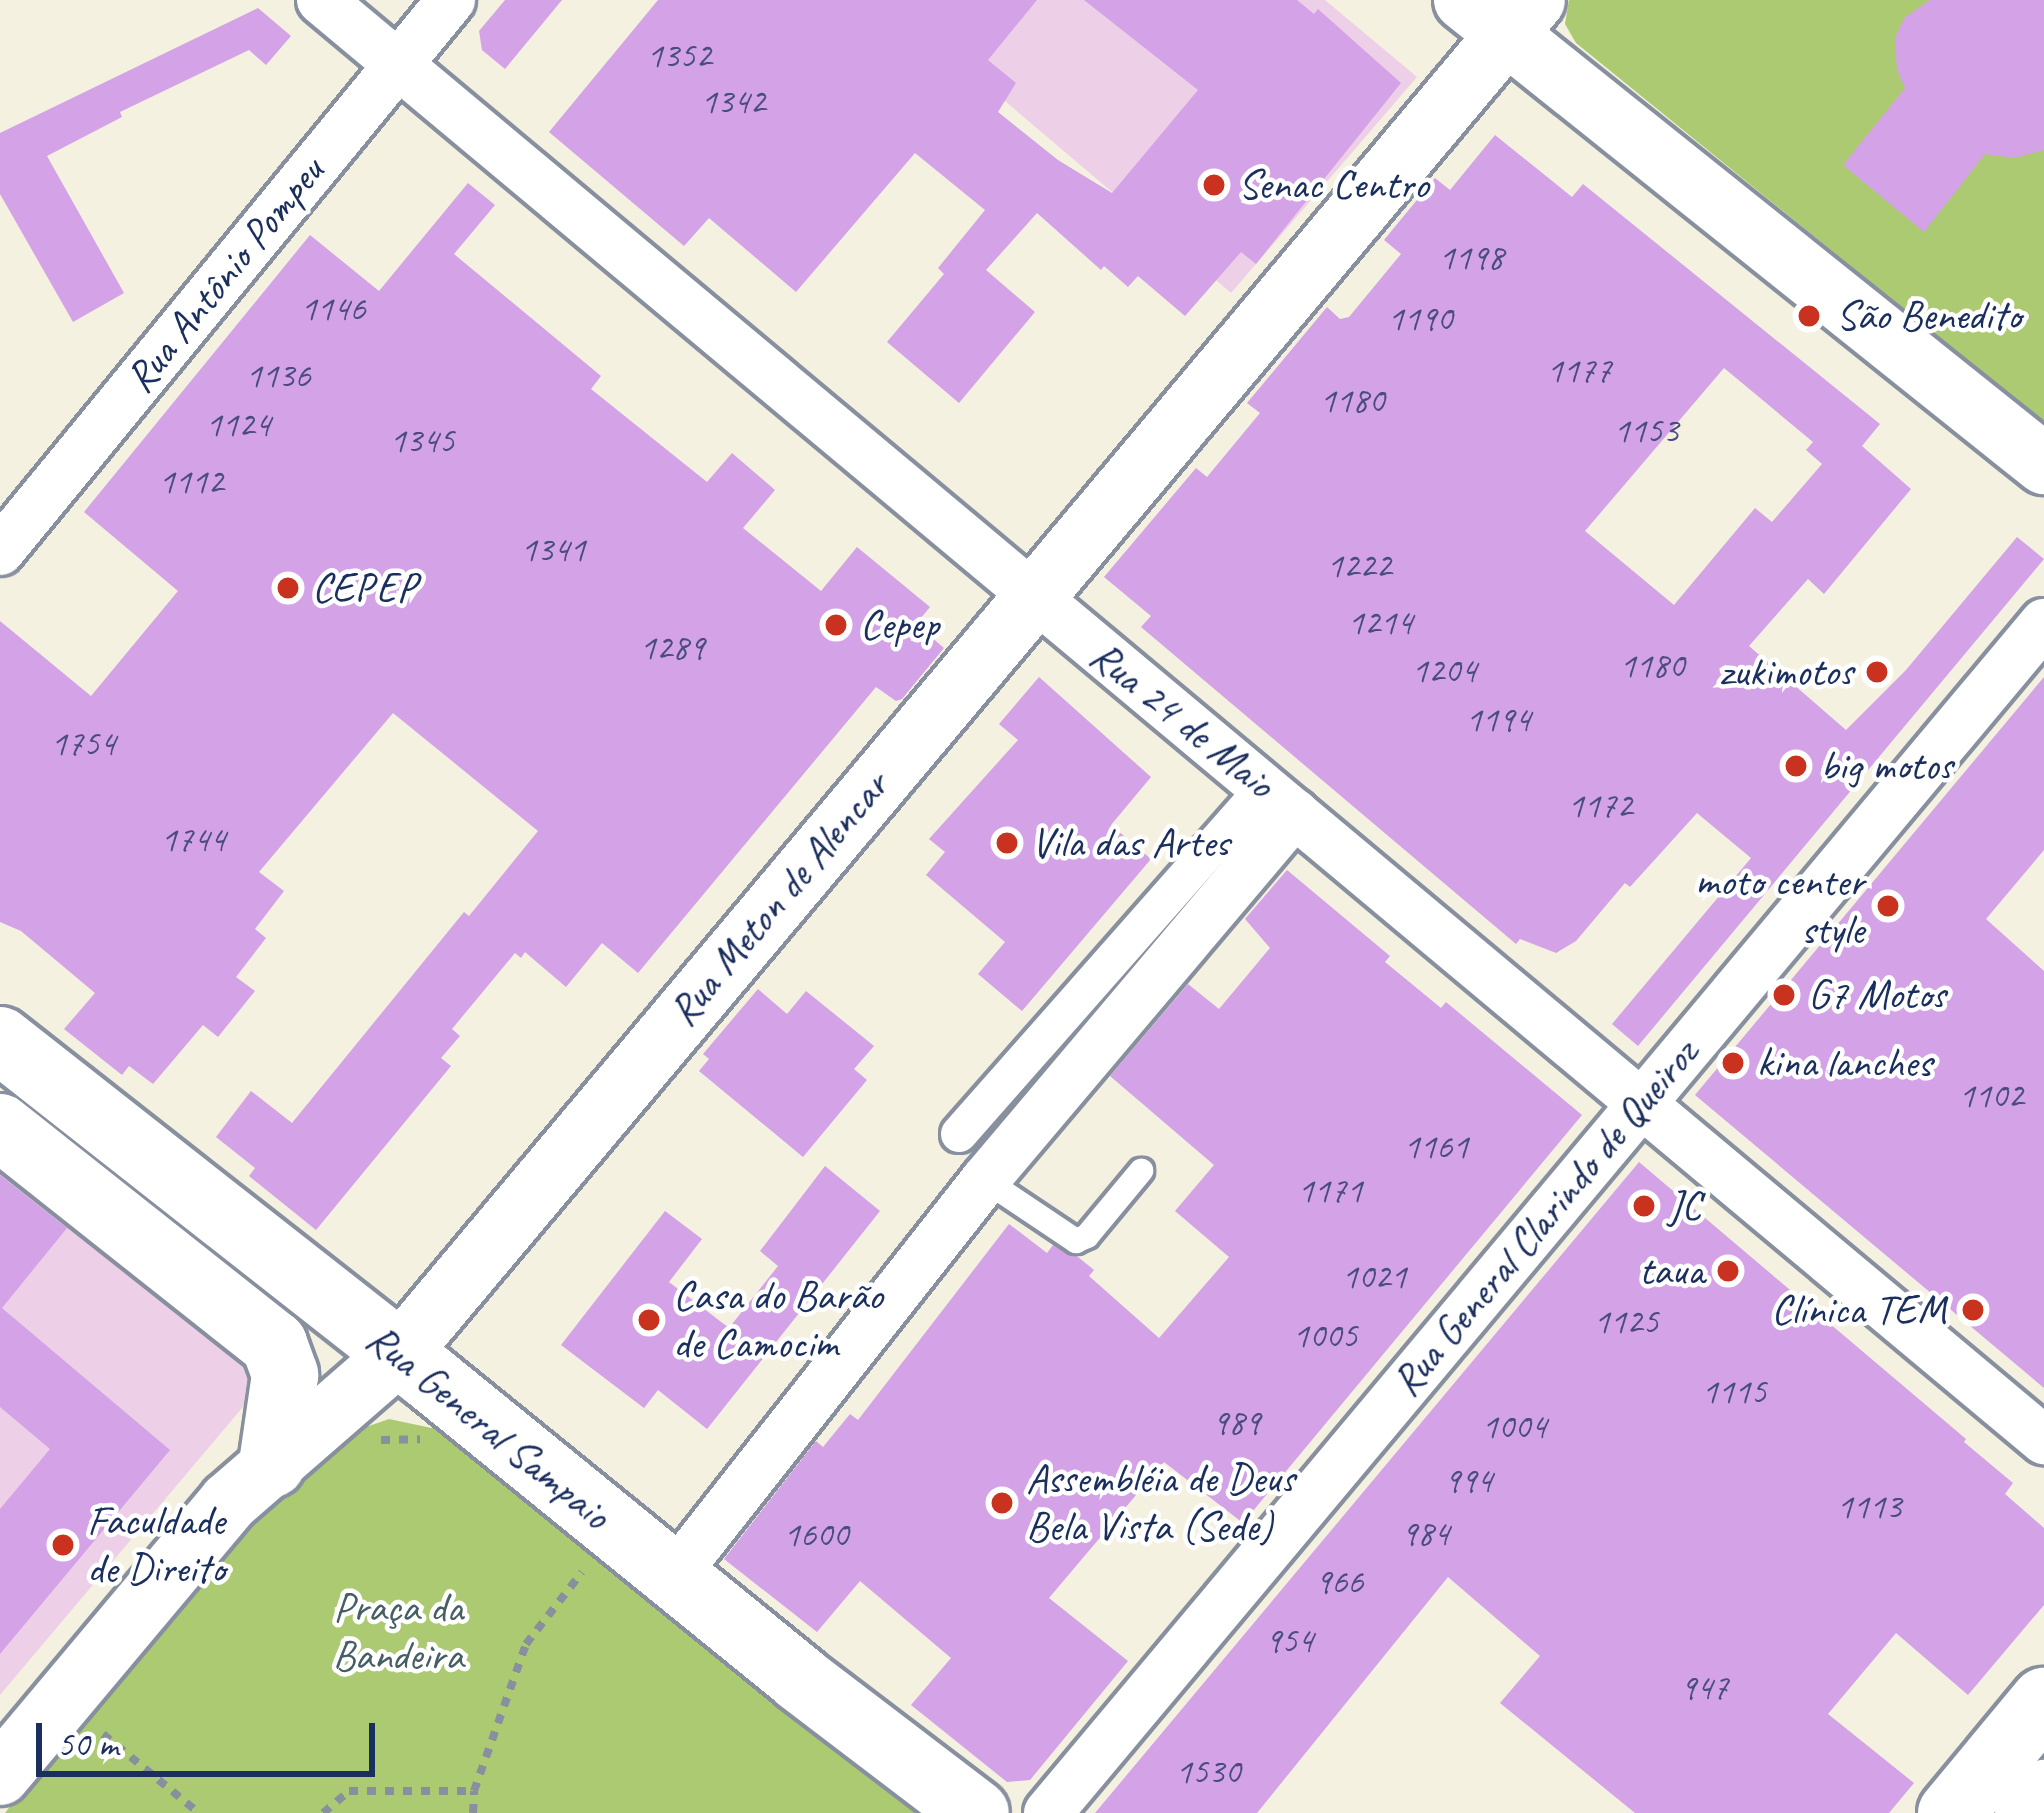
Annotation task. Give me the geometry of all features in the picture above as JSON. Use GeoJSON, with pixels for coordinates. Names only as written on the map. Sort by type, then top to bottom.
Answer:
{"type":"FeatureCollection","features":[{"type":"Feature","properties":{"kind":"main road","name":"Rua General Sampaio"},"geometry":{"type":"LineString","coordinates":[[0,1040],[976,1813]]}},
{"type":"Feature","properties":{"kind":"main road"},"geometry":{"type":"LineString","coordinates":[[0,1127],[274,1344],[285,1375],[272,1463]]}},
{"type":"Feature","properties":{"kind":"main road"},"geometry":{"type":"LineString","coordinates":[[1951,1813],[2044,1701]]}},
{"type":"Feature","properties":{"kind":"main road"},"geometry":{"type":"LineString","coordinates":[[2028,1813],[2044,1793]]}},
{"type":"Feature","properties":{"kind":"street","name":"Rua 24 de Maio"},"geometry":{"type":"LineString","coordinates":[[322,0],[2044,1440]]}},
{"type":"Feature","properties":{"kind":"street","name":"Rua Antônio Pompeu"},"geometry":{"type":"LineString","coordinates":[[0,551],[451,0]]}},
{"type":"Feature","properties":{"kind":"street"},"geometry":{"type":"LineString","coordinates":[[1502,11],[2044,464]]}},
{"type":"Feature","properties":{"kind":"street","name":"Rua Meton de Alencar"},"geometry":{"type":"LineString","coordinates":[[0,1775],[229,1502],[399,1354],[1033,596],[1502,11]]}},
{"type":"Feature","properties":{"kind":"street","name":"Rua General Clarindo de Queiroz"},"geometry":{"type":"LineString","coordinates":[[1048,1813],[2044,623]]}},
{"type":"Feature","properties":{"kind":"street"},"geometry":{"type":"LineString","coordinates":[[959,1134],[1280,800]]}},
{"type":"Feature","properties":{"kind":"street"},"geometry":{"type":"LineString","coordinates":[[673,1577],[1280,800]]}},
{"type":"Feature","properties":{"kind":"lane"},"geometry":{"type":"LineString","coordinates":[[985,1180],[1076,1241],[1088,1236],[1141,1171]]}},
{"type":"Feature","properties":{"kind":"path"},"geometry":{"type":"LineString","coordinates":[[473,1813],[474,1790],[526,1644],[593,1557]]}},
{"type":"Feature","properties":{"kind":"path"},"geometry":{"type":"LineString","coordinates":[[98,1730],[200,1813]]}},
{"type":"Feature","properties":{"kind":"path"},"geometry":{"type":"LineString","coordinates":[[323,1813],[349,1791],[474,1790]]}},
{"type":"Feature","properties":{"kind":"shaded area","name":"Senac Centro"},"geometry":{"type":"Polygon","coordinates":[[[886,0],[1325,0],[1417,77],[1231,293],[886,0]]]}},
{"type":"Feature","properties":{"kind":"shaded area","name":"Faculdade de Direito"},"geometry":{"type":"Polygon","coordinates":[[[0,1159],[251,1368],[253,1395],[0,1695],[0,1159]]]}},
{"type":"Feature","properties":{"kind":"green space"},"geometry":{"type":"Polygon","coordinates":[[[1569,0],[2044,0],[2044,423],[1576,43],[1565,24],[1569,0]]]}},
{"type":"Feature","properties":{"kind":"green space","name":"Praça da Bandeira"},"geometry":{"type":"Polygon","coordinates":[[[389,1419],[441,1430],[916,1813],[5,1813],[137,1638],[195,1572],[340,1436],[389,1419]]]}},
{"type":"Feature","properties":{"kind":"building"},"geometry":{"type":"Polygon","coordinates":[[[505,0],[562,0],[505,69],[482,50],[479,31],[505,0]]]}},
{"type":"Feature","properties":{"kind":"building"},"geometry":{"type":"Polygon","coordinates":[[[658,0],[1037,0],[988,60],[1016,83],[998,112],[1058,160],[1112,193],[1198,90],[1084,0],[1297,0],[1314,14],[1318,9],[1401,83],[1256,264],[1241,252],[1185,316],[1138,276],[1128,287],[1104,266],[1101,270],[1037,213],[986,270],[1035,312],[959,403],[887,342],[944,274],[938,268],[985,210],[915,153],[796,292],[709,218],[684,246],[549,132],[658,0]]]}},
{"type":"Feature","properties":{"kind":"building","name":"São Benedito"},"geometry":{"type":"Polygon","coordinates":[[[1930,0],[2044,0],[2044,150],[2014,158],[1985,154],[1924,232],[1843,165],[1905,88],[1897,70],[1895,38],[1904,18],[1930,0]]]}},
{"type":"Feature","properties":{"kind":"building"},"geometry":{"type":"Polygon","coordinates":[[[258,8],[291,36],[266,65],[249,50],[120,112],[122,117],[47,156],[124,293],[73,322],[0,194],[0,133],[258,8]]]}},
{"type":"Feature","properties":{"kind":"building"},"geometry":{"type":"Polygon","coordinates":[[[1495,135],[1572,197],[1583,184],[1880,424],[1862,446],[1911,489],[1824,594],[1808,579],[1749,646],[1846,730],[1906,670],[2017,537],[2044,559],[1638,1046],[1612,1024],[1751,858],[1697,813],[1630,887],[1625,883],[1576,941],[1556,953],[1520,939],[1516,944],[1141,627],[1151,616],[1104,577],[1196,468],[1207,477],[1260,413],[1247,403],[1327,307],[1340,319],[1349,317],[1401,254],[1384,240],[1435,178],[1450,190],[1495,135]],[[1724,368],[1585,531],[1674,605],[1755,508],[1772,522],[1822,464],[1806,450],[1813,442],[1724,368]]]}},
{"type":"Feature","properties":{"kind":"building"},"geometry":{"type":"Polygon","coordinates":[[[468,183],[495,205],[454,254],[601,376],[591,389],[707,482],[732,453],[775,490],[743,528],[821,591],[857,547],[930,607],[916,624],[944,648],[902,699],[896,701],[876,687],[638,973],[602,943],[566,987],[525,952],[521,958],[515,953],[452,1029],[460,1036],[441,1058],[451,1066],[316,1230],[249,1176],[255,1168],[216,1137],[251,1091],[292,1123],[464,912],[469,916],[538,831],[393,713],[259,872],[284,891],[255,929],[266,938],[236,977],[255,991],[218,1037],[203,1025],[153,1084],[129,1066],[122,1075],[64,1029],[95,993],[21,931],[0,922],[0,621],[91,696],[178,591],[84,512],[310,235],[379,291],[468,183]]]}},
{"type":"Feature","properties":{"kind":"building","name":"Vila das Artes"},"geometry":{"type":"Polygon","coordinates":[[[1039,677],[1151,777],[1111,825],[1151,859],[1022,1011],[978,974],[1005,942],[926,875],[945,852],[929,839],[1018,740],[999,724],[1039,677]]]}},
{"type":"Feature","properties":{"kind":"building"},"geometry":{"type":"Polygon","coordinates":[[[2044,677],[2044,850],[1986,919],[2044,971],[2044,1388],[1695,1095],[2044,677]]]}},
{"type":"Feature","properties":{"kind":"building"},"geometry":{"type":"Polygon","coordinates":[[[1287,870],[1390,956],[1385,962],[1441,1008],[1446,1002],[1582,1115],[1243,1523],[1164,1462],[1049,1598],[1128,1661],[1030,1780],[1007,1782],[911,1705],[951,1658],[860,1581],[817,1632],[724,1559],[816,1441],[823,1447],[850,1414],[858,1420],[1009,1224],[1047,1253],[1053,1245],[1078,1257],[1094,1270],[1089,1276],[1159,1338],[1229,1257],[1175,1211],[1214,1165],[1110,1076],[1188,984],[1219,1009],[1270,948],[1245,919],[1287,870]]]}},
{"type":"Feature","properties":{"kind":"building"},"geometry":{"type":"Polygon","coordinates":[[[758,989],[787,1014],[806,991],[874,1046],[854,1069],[867,1080],[803,1157],[699,1071],[709,1059],[703,1054],[758,989]]]}},
{"type":"Feature","properties":{"kind":"building"},"geometry":{"type":"Polygon","coordinates":[[[1639,1162],[1966,1439],[2013,1483],[2005,1494],[2044,1528],[2044,1605],[1968,1695],[1896,1633],[1828,1714],[1914,1783],[1889,1813],[1635,1813],[1500,1703],[1540,1656],[1448,1577],[1257,1813],[1095,1813],[1639,1162]]]}},
{"type":"Feature","properties":{"kind":"building","name":"Casa do Barão de Camocim"},"geometry":{"type":"Polygon","coordinates":[[[825,1166],[880,1211],[707,1429],[658,1390],[644,1408],[561,1345],[665,1211],[702,1239],[669,1282],[729,1328],[778,1266],[760,1251],[825,1166]]]}},
{"type":"Feature","properties":{"kind":"building"},"geometry":{"type":"Polygon","coordinates":[[[0,1175],[67,1228],[2,1308],[170,1450],[0,1654],[0,1509],[50,1449],[0,1407],[0,1175]]]}},
{"type":"Feature","properties":{"kind":"place","name":"Senac Centro"},"geometry":{"type":"Point","coordinates":[1214,185]}},
{"type":"Feature","properties":{"kind":"place","name":"São Benedito"},"geometry":{"type":"Point","coordinates":[1809,316]}},
{"type":"Feature","properties":{"kind":"place","name":"CEPEP"},"geometry":{"type":"Point","coordinates":[288,588]}},
{"type":"Feature","properties":{"kind":"place","name":"Cepep"},"geometry":{"type":"Point","coordinates":[836,625]}},
{"type":"Feature","properties":{"kind":"place","name":"zukimotos"},"geometry":{"type":"Point","coordinates":[1877,672]}},
{"type":"Feature","properties":{"kind":"place","name":"big motos"},"geometry":{"type":"Point","coordinates":[1796,766]}},
{"type":"Feature","properties":{"kind":"place","name":"Vila das Artes"},"geometry":{"type":"Point","coordinates":[1007,843]}},
{"type":"Feature","properties":{"kind":"place","name":"moto center style"},"geometry":{"type":"Point","coordinates":[1888,906]}},
{"type":"Feature","properties":{"kind":"place","name":"G7 Motos"},"geometry":{"type":"Point","coordinates":[1784,995]}},
{"type":"Feature","properties":{"kind":"place","name":"kina lanches"},"geometry":{"type":"Point","coordinates":[1733,1063]}},
{"type":"Feature","properties":{"kind":"place","name":"JC"},"geometry":{"type":"Point","coordinates":[1644,1206]}},
{"type":"Feature","properties":{"kind":"place","name":"taua"},"geometry":{"type":"Point","coordinates":[1728,1271]}},
{"type":"Feature","properties":{"kind":"place","name":"Clínica TEM"},"geometry":{"type":"Point","coordinates":[1973,1310]}},
{"type":"Feature","properties":{"kind":"place","name":"Casa do Barão de Camocim"},"geometry":{"type":"Point","coordinates":[649,1320]}},
{"type":"Feature","properties":{"kind":"place","name":"Assembléia de Deus Bela Vista (Sede)"},"geometry":{"type":"Point","coordinates":[1002,1503]}},
{"type":"Feature","properties":{"kind":"place","name":"Faculdade de Direito"},"geometry":{"type":"Point","coordinates":[63,1545]}}]}
